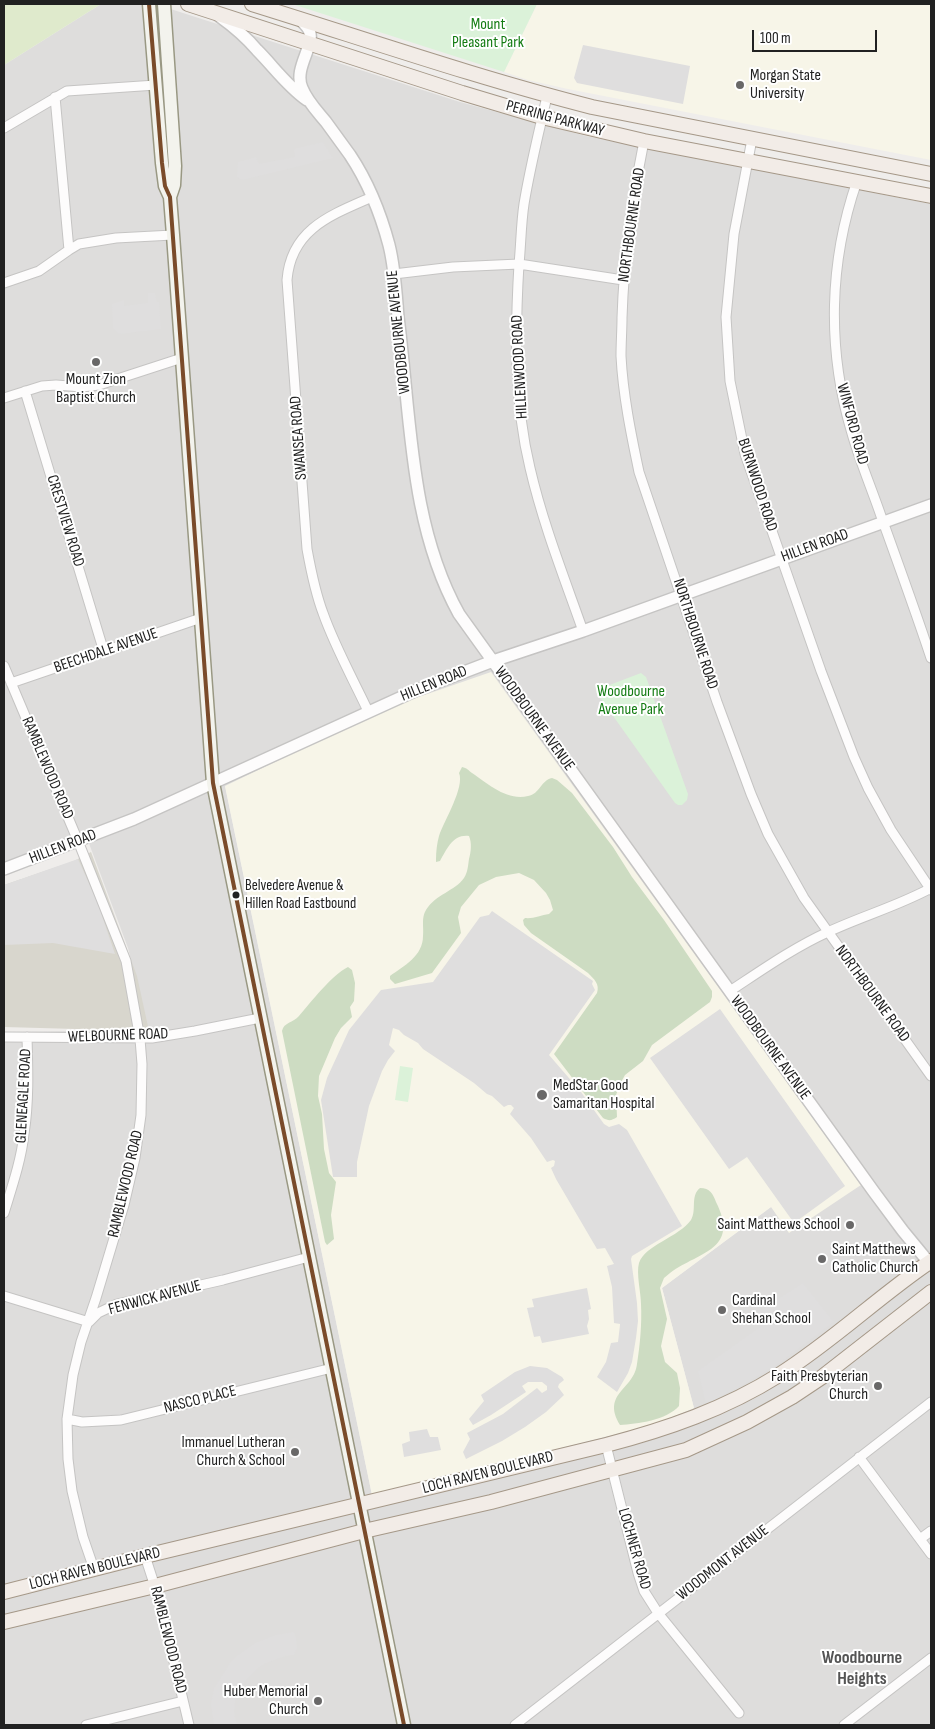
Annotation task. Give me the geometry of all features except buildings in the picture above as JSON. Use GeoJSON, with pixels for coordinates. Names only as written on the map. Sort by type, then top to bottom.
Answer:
{"type":"FeatureCollection","features":[{"type":"Feature","properties":{"kind":"main road"},"geometry":{"type":"LineString","coordinates":[[149,4],[162,163],[165,186],[170,197],[213,783],[404,1725]]}},
{"type":"Feature","properties":{"kind":"main road"},"geometry":{"type":"LineString","coordinates":[[164,4],[175,166],[174,186],[170,197]]}},
{"type":"Feature","properties":{"kind":"main road","name":"PERRING PARKWAY"},"geometry":{"type":"LineString","coordinates":[[188,4],[542,117],[644,141],[931,196]]}},
{"type":"Feature","properties":{"kind":"main road","name":"PERRING PARKWAY"},"geometry":{"type":"LineString","coordinates":[[252,4],[547,96],[592,107],[931,174]]}},
{"type":"Feature","properties":{"kind":"main road","name":"LOCH RAVEN BOULEVARD"},"geometry":{"type":"LineString","coordinates":[[4,1592],[145,1556],[606,1445],[680,1424],[712,1412],[762,1385],[804,1358],[930,1263]]}},
{"type":"Feature","properties":{"kind":"main road","name":"LOCH RAVEN BOULEVARD"},"geometry":{"type":"LineString","coordinates":[[4,1622],[155,1586],[364,1531],[491,1502],[686,1450],[719,1436],[769,1410],[822,1377],[931,1292]]}},
{"type":"Feature","properties":{"kind":"street","name":"WOODBOURNE AVENUE"},"geometry":{"type":"LineString","coordinates":[[208,10],[235,28],[258,50],[293,90],[308,101]]}},
{"type":"Feature","properties":{"kind":"street"},"geometry":{"type":"LineString","coordinates":[[299,18],[309,30],[310,44]]}},
{"type":"Feature","properties":{"kind":"street","name":"WOODBOURNE AVENUE"},"geometry":{"type":"LineString","coordinates":[[310,44],[304,57],[300,74],[301,86],[308,101],[351,157],[372,198],[389,247],[394,274],[421,512],[430,548],[454,606],[887,1210],[930,1263]]}},
{"type":"Feature","properties":{"kind":"street"},"geometry":{"type":"LineString","coordinates":[[4,128],[67,91],[156,85]]}},
{"type":"Feature","properties":{"kind":"street","name":"HILLENWOOD ROAD"},"geometry":{"type":"LineString","coordinates":[[547,96],[533,153],[520,236],[516,330],[519,398],[530,467],[549,536],[583,631]]}},
{"type":"Feature","properties":{"kind":"street"},"geometry":{"type":"LineString","coordinates":[[55,97],[69,250]]}},
{"type":"Feature","properties":{"kind":"street","name":"BURNWOOD ROAD"},"geometry":{"type":"LineString","coordinates":[[752,138],[734,234],[728,278],[726,317],[728,366],[745,454],[821,671],[858,765],[891,830],[931,889]]}},
{"type":"Feature","properties":{"kind":"street","name":"NORTHBOURNE ROAD"},"geometry":{"type":"LineString","coordinates":[[644,141],[633,199],[623,280],[621,357],[630,433],[640,472],[703,661],[758,811],[796,885],[931,1076]]}},
{"type":"Feature","properties":{"kind":"street","name":"WINFORD ROAD"},"geometry":{"type":"LineString","coordinates":[[857,181],[848,208],[836,272],[834,305],[840,383],[851,432],[931,658]]}},
{"type":"Feature","properties":{"kind":"street","name":"SWANSEA ROAD"},"geometry":{"type":"LineString","coordinates":[[368,712],[323,613],[313,582],[307,549],[287,280],[294,250],[309,230],[326,219],[372,198]]}},
{"type":"Feature","properties":{"kind":"street"},"geometry":{"type":"LineString","coordinates":[[4,283],[39,271],[79,244],[116,238],[173,235]]}},
{"type":"Feature","properties":{"kind":"street"},"geometry":{"type":"LineString","coordinates":[[394,274],[452,267],[520,264],[623,280]]}},
{"type":"Feature","properties":{"kind":"street"},"geometry":{"type":"LineString","coordinates":[[4,398],[25,391],[56,385],[82,387],[98,385],[182,358]]}},
{"type":"Feature","properties":{"kind":"street","name":"CRESTVIEW ROAD"},"geometry":{"type":"LineString","coordinates":[[25,391],[104,652]]}},
{"type":"Feature","properties":{"kind":"street","name":"HILLEN ROAD"},"geometry":{"type":"LineString","coordinates":[[4,869],[134,819],[368,712],[493,661],[583,631],[931,505]]}},
{"type":"Feature","properties":{"kind":"street","name":"BEECHDALE AVENUE"},"geometry":{"type":"LineString","coordinates":[[11,682],[201,618]]}},
{"type":"Feature","properties":{"kind":"street","name":"RAMBLEWOOD ROAD"},"geometry":{"type":"LineString","coordinates":[[4,666],[78,841],[126,961],[140,1039],[142,1064],[141,1115],[135,1158],[124,1206],[81,1342],[73,1374],[67,1419],[68,1458],[72,1491],[83,1537],[94,1570]]}},
{"type":"Feature","properties":{"kind":"street"},"geometry":{"type":"LineString","coordinates":[[730,991],[779,958],[828,932],[931,889]]}},
{"type":"Feature","properties":{"kind":"street","name":"WELBOURNE ROAD"},"geometry":{"type":"LineString","coordinates":[[4,1037],[140,1039],[195,1031],[260,1018]]}},
{"type":"Feature","properties":{"kind":"street","name":"GLENEAGLE ROAD"},"geometry":{"type":"LineString","coordinates":[[4,1213],[24,1135],[28,1100],[27,1037]]}},
{"type":"Feature","properties":{"kind":"street","name":"FENWICK AVENUE"},"geometry":{"type":"LineString","coordinates":[[4,1296],[88,1322],[98,1313],[116,1304],[238,1276],[309,1257]]}},
{"type":"Feature","properties":{"kind":"street","name":"NASCO PLACE"},"geometry":{"type":"LineString","coordinates":[[67,1419],[82,1422],[121,1420],[332,1368]]}},
{"type":"Feature","properties":{"kind":"street","name":"WOODMONT AVENUE"},"geometry":{"type":"LineString","coordinates":[[515,1725],[931,1402]]}},
{"type":"Feature","properties":{"kind":"street","name":"LOCHNER ROAD"},"geometry":{"type":"LineString","coordinates":[[606,1445],[641,1584],[658,1613],[739,1713]]}},
{"type":"Feature","properties":{"kind":"street"},"geometry":{"type":"LineString","coordinates":[[859,1457],[931,1554]]}},
{"type":"Feature","properties":{"kind":"street"},"geometry":{"type":"LineString","coordinates":[[920,1539],[931,1531]]}},
{"type":"Feature","properties":{"kind":"street","name":"RAMBLEWOOD ROAD"},"geometry":{"type":"LineString","coordinates":[[145,1556],[155,1586],[189,1725]]}},
{"type":"Feature","properties":{"kind":"street"},"geometry":{"type":"LineString","coordinates":[[844,1725],[931,1658]]}},
{"type":"Feature","properties":{"kind":"street"},"geometry":{"type":"LineString","coordinates":[[86,1725],[184,1701]]}},
{"type":"Feature","properties":{"kind":"shaded area"},"geometry":{"type":"Polygon","coordinates":[[[101,4],[155,4],[460,102],[586,136],[931,204],[931,1725],[4,1725],[4,1032],[147,1030],[128,948],[87,838],[4,864],[4,65],[101,4]],[[225,786],[372,1495],[652,1425],[694,1408],[662,1288],[771,1207],[861,1185],[225,786]]]}},
{"type":"Feature","properties":{"kind":"shaded area","name":"Morgan State University"},"geometry":{"type":"Polygon","coordinates":[[[537,4],[931,4],[931,160],[568,89],[528,80],[504,72],[537,4]]]}},
{"type":"Feature","properties":{"kind":"shaded area"},"geometry":{"type":"Polygon","coordinates":[[[583,45],[690,66],[683,104],[577,83],[574,78],[583,45]]]}},
{"type":"Feature","properties":{"kind":"shaded area"},"geometry":{"type":"Polygon","coordinates":[[[323,142],[333,158],[242,180],[237,177],[238,162],[256,157],[259,164],[295,157],[294,149],[323,142]]]}},
{"type":"Feature","properties":{"kind":"shaded area"},"geometry":{"type":"Polygon","coordinates":[[[148,293],[155,293],[157,302],[159,302],[161,329],[119,334],[113,328],[112,304],[124,300],[124,306],[148,303],[148,293]]]}},
{"type":"Feature","properties":{"kind":"shaded area","name":"MedStar Good Samaritan Hospital"},"geometry":{"type":"Polygon","coordinates":[[[491,672],[861,1185],[789,1233],[771,1207],[662,1288],[694,1408],[652,1425],[372,1495],[225,786],[387,708],[491,672]]]}},
{"type":"Feature","properties":{"kind":"shaded area"},"geometry":{"type":"Polygon","coordinates":[[[91,852],[137,976],[149,1031],[4,1027],[4,885],[74,861],[91,852]]]}},
{"type":"Feature","properties":{"kind":"shaded area"},"geometry":{"type":"Polygon","coordinates":[[[78,859],[97,901],[115,954],[53,943],[4,945],[4,885],[78,859]]]}},
{"type":"Feature","properties":{"kind":"shaded area"},"geometry":{"type":"Polygon","coordinates":[[[492,911],[593,981],[592,984],[595,990],[549,1055],[581,1092],[604,1124],[609,1127],[619,1124],[627,1130],[682,1226],[632,1256],[638,1321],[632,1362],[617,1392],[597,1377],[606,1362],[611,1343],[618,1342],[620,1324],[614,1323],[612,1287],[607,1266],[614,1264],[605,1248],[597,1249],[556,1179],[551,1168],[554,1166],[555,1161],[547,1162],[531,1138],[510,1114],[514,1108],[511,1105],[504,1107],[474,1083],[423,1049],[418,1043],[393,1028],[389,1045],[395,1051],[382,1071],[369,1106],[357,1162],[357,1177],[333,1177],[321,1100],[327,1078],[349,1030],[381,990],[433,982],[480,917],[489,915],[492,911]]]}},
{"type":"Feature","properties":{"kind":"shaded area"},"geometry":{"type":"Polygon","coordinates":[[[720,1009],[845,1186],[794,1223],[747,1157],[729,1169],[650,1058],[720,1009]]]}},
{"type":"Feature","properties":{"kind":"shaded area"},"geometry":{"type":"Polygon","coordinates":[[[803,1283],[834,1322],[781,1362],[743,1385],[706,1404],[698,1371],[760,1327],[758,1312],[803,1283]]]}},
{"type":"Feature","properties":{"kind":"shaded area"},"geometry":{"type":"Polygon","coordinates":[[[587,1288],[591,1309],[588,1310],[589,1319],[587,1326],[589,1334],[542,1343],[540,1336],[534,1337],[527,1308],[534,1307],[532,1299],[587,1288]]]}},
{"type":"Feature","properties":{"kind":"shaded area"},"geometry":{"type":"Polygon","coordinates":[[[530,1366],[547,1368],[562,1377],[564,1380],[558,1387],[564,1395],[546,1412],[525,1427],[466,1459],[463,1452],[470,1439],[467,1433],[503,1414],[537,1388],[542,1393],[547,1390],[547,1386],[542,1382],[528,1382],[522,1386],[526,1392],[473,1425],[469,1419],[484,1401],[481,1395],[515,1372],[530,1366]]]}},
{"type":"Feature","properties":{"kind":"shaded area"},"geometry":{"type":"Polygon","coordinates":[[[427,1429],[430,1437],[438,1437],[441,1450],[404,1457],[402,1444],[410,1441],[409,1432],[427,1429]]]}},
{"type":"Feature","properties":{"kind":"shaded area"},"geometry":{"type":"Polygon","coordinates":[[[294,1632],[297,1648],[294,1655],[285,1656],[266,1663],[258,1668],[243,1684],[235,1701],[234,1712],[237,1725],[214,1725],[211,1704],[214,1688],[230,1663],[255,1643],[276,1635],[294,1632]]]}},
{"type":"Feature","properties":{"kind":"green space"},"geometry":{"type":"Polygon","coordinates":[[[4,4],[101,4],[4,65],[4,4]]]}},
{"type":"Feature","properties":{"kind":"green space","name":"Mount Pleasant Park"},"geometry":{"type":"Polygon","coordinates":[[[292,4],[537,4],[504,72],[292,4]]]}},
{"type":"Feature","properties":{"kind":"green space","name":"Woodbourne Avenue Park"},"geometry":{"type":"Polygon","coordinates":[[[641,673],[646,677],[688,794],[687,800],[682,805],[675,803],[596,692],[599,689],[641,673]]]}},
{"type":"Feature","properties":{"kind":"green space"},"geometry":{"type":"Polygon","coordinates":[[[462,767],[505,794],[513,796],[532,795],[545,781],[552,778],[572,793],[613,847],[712,991],[710,1002],[652,1045],[643,1061],[625,1075],[616,1095],[617,1117],[613,1119],[603,1118],[554,1054],[597,993],[598,987],[588,973],[531,933],[524,925],[523,920],[525,918],[549,914],[553,910],[546,893],[534,880],[519,873],[496,877],[479,885],[461,907],[458,917],[461,933],[432,973],[395,984],[390,979],[390,976],[412,960],[420,949],[426,910],[435,900],[456,886],[466,873],[471,850],[469,836],[459,837],[451,843],[440,861],[436,862],[439,836],[457,795],[460,779],[459,773],[462,767]]]}},
{"type":"Feature","properties":{"kind":"green space"},"geometry":{"type":"Polygon","coordinates":[[[348,967],[352,970],[355,983],[354,1001],[350,1007],[352,1017],[341,1028],[335,1038],[319,1076],[318,1096],[322,1114],[324,1149],[329,1173],[336,1182],[331,1215],[334,1239],[327,1245],[282,1031],[287,1024],[299,1016],[329,982],[348,967]]]}},
{"type":"Feature","properties":{"kind":"green space"},"geometry":{"type":"Polygon","coordinates":[[[400,1066],[413,1068],[408,1102],[395,1100],[400,1066]]]}},
{"type":"Feature","properties":{"kind":"green space"},"geometry":{"type":"Polygon","coordinates":[[[700,1188],[709,1190],[715,1199],[722,1218],[723,1230],[720,1240],[704,1254],[670,1273],[664,1278],[660,1288],[667,1319],[661,1346],[665,1362],[677,1373],[680,1388],[679,1406],[674,1411],[660,1418],[620,1425],[615,1414],[616,1398],[635,1373],[639,1349],[641,1299],[639,1263],[648,1251],[686,1226],[691,1220],[694,1212],[695,1195],[700,1188]]]}},
{"type":"Feature","properties":{"kind":"transit line"},"geometry":{"type":"LineString","coordinates":[[149,4],[162,163],[165,186],[170,197],[213,783],[404,1725]]}},
{"type":"Feature","properties":{"kind":"place","name":"Morgan State University"},"geometry":{"type":"Point","coordinates":[740,85]}},
{"type":"Feature","properties":{"kind":"place","name":"Mount Zion Baptist Church"},"geometry":{"type":"Point","coordinates":[96,362]}},
{"type":"Feature","properties":{"kind":"place","name":"Belvedere Avenue & Hillen Road Eastbound"},"geometry":{"type":"Point","coordinates":[236,895]}},
{"type":"Feature","properties":{"kind":"place","name":"MedStar Good Samaritan Hospital"},"geometry":{"type":"Point","coordinates":[542,1095]}},
{"type":"Feature","properties":{"kind":"place","name":"Saint Matthews School"},"geometry":{"type":"Point","coordinates":[850,1225]}},
{"type":"Feature","properties":{"kind":"place","name":"Saint Matthews Catholic Church"},"geometry":{"type":"Point","coordinates":[822,1259]}},
{"type":"Feature","properties":{"kind":"place","name":"Cardinal Shehan School"},"geometry":{"type":"Point","coordinates":[722,1310]}},
{"type":"Feature","properties":{"kind":"place","name":"Faith Presbyterian Church"},"geometry":{"type":"Point","coordinates":[878,1386]}},
{"type":"Feature","properties":{"kind":"place","name":"Immanuel Lutheran Church & School"},"geometry":{"type":"Point","coordinates":[295,1452]}},
{"type":"Feature","properties":{"kind":"place","name":"Huber Memorial Church"},"geometry":{"type":"Point","coordinates":[318,1701]}},
{"type":"Feature","properties":{"kind":"district","name":"Woodbourne Heights"},"geometry":{"type":"Point","coordinates":[862,1668]}}]}
